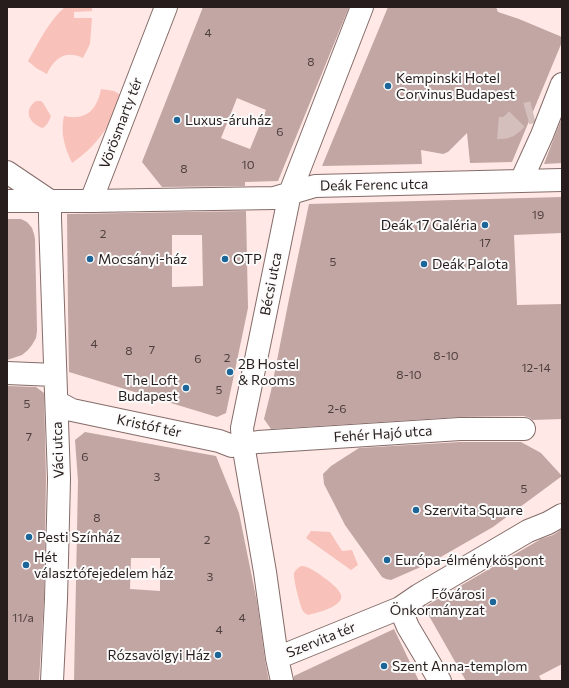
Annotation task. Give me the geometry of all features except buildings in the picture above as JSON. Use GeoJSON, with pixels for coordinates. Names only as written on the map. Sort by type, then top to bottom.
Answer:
{"type":"FeatureCollection","features":[{"type":"Feature","properties":{"kind":"street","name":"Vörösmarty tér"},"geometry":{"type":"LineString","coordinates":[[91,201],[166,7]]}},
{"type":"Feature","properties":{"kind":"street","name":"Bécsi utca"},"geometry":{"type":"LineString","coordinates":[[265,572],[243,444],[242,428],[290,193],[362,7]]}},
{"type":"Feature","properties":{"kind":"street"},"geometry":{"type":"LineString","coordinates":[[521,181],[542,135],[541,113],[562,84]]}},
{"type":"Feature","properties":{"kind":"street"},"geometry":{"type":"LineString","coordinates":[[7,172],[50,210]]}},
{"type":"Feature","properties":{"kind":"street","name":"Deák Ferenc utca"},"geometry":{"type":"LineString","coordinates":[[91,201],[274,198],[314,186],[562,180]]}},
{"type":"Feature","properties":{"kind":"street"},"geometry":{"type":"LineString","coordinates":[[7,201],[50,210],[91,201]]}},
{"type":"Feature","properties":{"kind":"street","name":"Váci utca"},"geometry":{"type":"LineString","coordinates":[[50,210],[59,487],[52,681]]}},
{"type":"Feature","properties":{"kind":"street"},"geometry":{"type":"LineString","coordinates":[[7,373],[55,375]]}},
{"type":"Feature","properties":{"kind":"street","name":"Kristóf tér"},"geometry":{"type":"LineString","coordinates":[[56,402],[72,410],[219,441],[232,446],[243,444]]}},
{"type":"Feature","properties":{"kind":"street","name":"Fehér Hajó utca"},"geometry":{"type":"LineString","coordinates":[[243,444],[460,428],[524,429]]}},
{"type":"Feature","properties":{"kind":"street","name":"Szervita tér"},"geometry":{"type":"LineString","coordinates":[[265,572],[278,658],[400,608],[419,595],[528,531],[548,523],[562,515]]}},
{"type":"Feature","properties":{"kind":"street"},"geometry":{"type":"LineString","coordinates":[[400,608],[408,627],[440,681]]}},
{"type":"Feature","properties":{"kind":"street"},"geometry":{"type":"LineString","coordinates":[[278,658],[282,681]]}},
{"type":"Feature","properties":{"kind":"shaded area"},"geometry":{"type":"Polygon","coordinates":[[[65,7],[92,7],[92,11],[74,12],[74,18],[92,18],[90,44],[83,58],[71,55],[61,57],[53,64],[47,74],[36,68],[28,61],[49,26],[65,7]]]}},
{"type":"Feature","properties":{"kind":"shaded area"},"geometry":{"type":"Polygon","coordinates":[[[101,89],[114,91],[124,97],[102,135],[88,150],[72,163],[64,140],[64,116],[78,117],[89,112],[97,103],[101,89]]]}},
{"type":"Feature","properties":{"kind":"shaded area"},"geometry":{"type":"Polygon","coordinates":[[[36,101],[41,101],[43,103],[51,116],[43,128],[34,123],[29,116],[30,108],[36,101]]]}},
{"type":"Feature","properties":{"kind":"shaded area"},"geometry":{"type":"Polygon","coordinates":[[[311,531],[330,532],[342,551],[352,550],[358,565],[351,570],[306,538],[311,531]]]}},
{"type":"Feature","properties":{"kind":"shaded area"},"geometry":{"type":"Polygon","coordinates":[[[301,566],[307,567],[314,571],[335,586],[341,595],[341,599],[338,603],[317,613],[308,615],[304,612],[294,576],[295,571],[301,566]]]}},
{"type":"Feature","properties":{"kind":"tunnel"},"geometry":{"type":"LineString","coordinates":[[498,128],[505,128],[520,116],[533,112]]}},
{"type":"Feature","properties":{"kind":"place","name":"Kempinski Hotel Corvinus Budapest"},"geometry":{"type":"Point","coordinates":[388,86]}},
{"type":"Feature","properties":{"kind":"place","name":"Luxus-áruház"},"geometry":{"type":"Point","coordinates":[177,120]}},
{"type":"Feature","properties":{"kind":"place","name":"Deák 17 Galéria"},"geometry":{"type":"Point","coordinates":[485,225]}},
{"type":"Feature","properties":{"kind":"place","name":"Mocsányi-ház"},"geometry":{"type":"Point","coordinates":[90,259]}},
{"type":"Feature","properties":{"kind":"place","name":"OTP"},"geometry":{"type":"Point","coordinates":[225,259]}},
{"type":"Feature","properties":{"kind":"place","name":"Deák Palota"},"geometry":{"type":"Point","coordinates":[424,264]}},
{"type":"Feature","properties":{"kind":"place","name":"2B Hostel & Rooms"},"geometry":{"type":"Point","coordinates":[230,372]}},
{"type":"Feature","properties":{"kind":"place","name":"The Loft Budapest"},"geometry":{"type":"Point","coordinates":[186,388]}},
{"type":"Feature","properties":{"kind":"place","name":"Szervita Square"},"geometry":{"type":"Point","coordinates":[416,510]}},
{"type":"Feature","properties":{"kind":"place","name":"Pesti Színház"},"geometry":{"type":"Point","coordinates":[29,537]}},
{"type":"Feature","properties":{"kind":"place","name":"Európa-élményköspont"},"geometry":{"type":"Point","coordinates":[387,560]}},
{"type":"Feature","properties":{"kind":"place","name":"Hét választófejedelem ház"},"geometry":{"type":"Point","coordinates":[26,565]}},
{"type":"Feature","properties":{"kind":"place","name":"Fővárosi Önkormányzat"},"geometry":{"type":"Point","coordinates":[493,602]}},
{"type":"Feature","properties":{"kind":"place","name":"Rózsavölgyi Ház"},"geometry":{"type":"Point","coordinates":[218,655]}},
{"type":"Feature","properties":{"kind":"place","name":"Szent Anna-templom"},"geometry":{"type":"Point","coordinates":[384,666]}}]}
